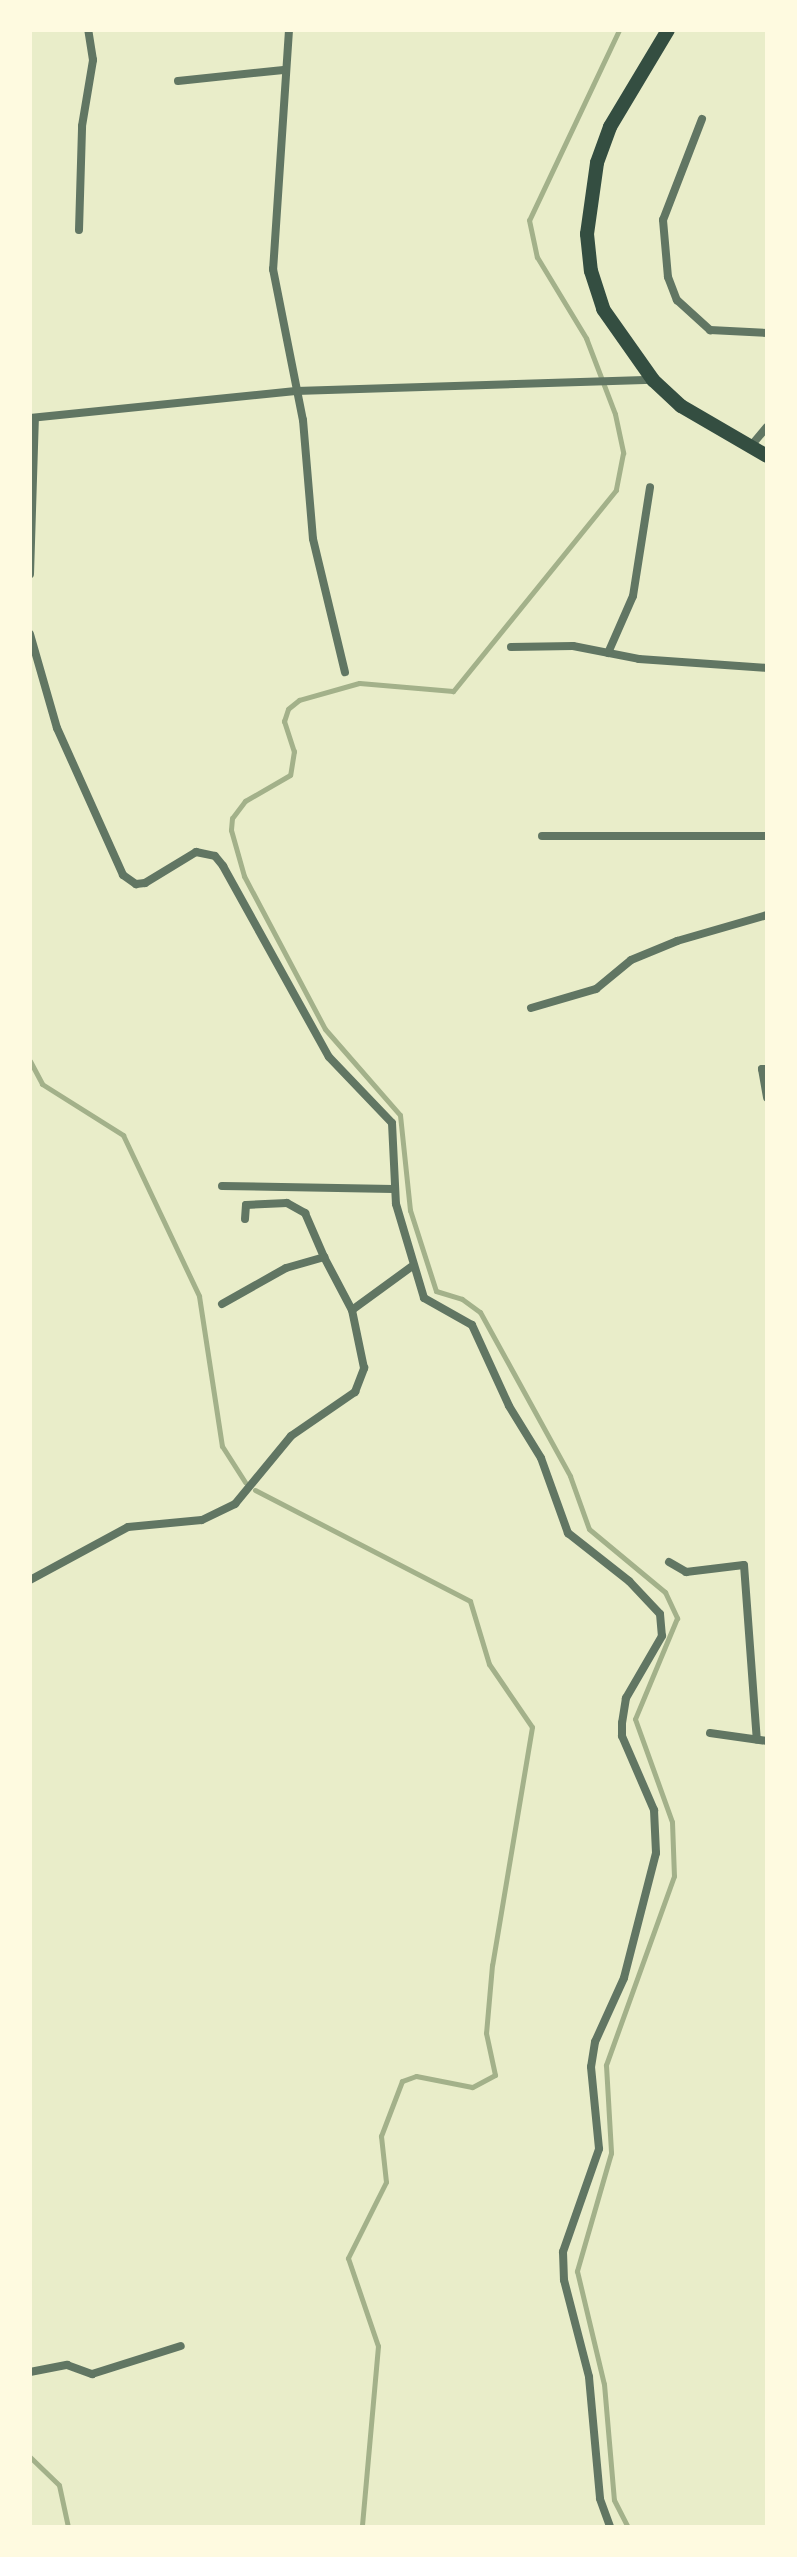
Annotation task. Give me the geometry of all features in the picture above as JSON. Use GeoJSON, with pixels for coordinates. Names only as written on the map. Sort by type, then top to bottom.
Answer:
{"type":"FeatureCollection","features":[{"type":"Feature","properties":{"kind":"main road"},"geometry":{"type":"LineString","coordinates":[[668,30],[610,127],[597,163],[587,234],[603,309],[653,380],[681,406],[767,456]]}},
{"type":"Feature","properties":{"kind":"street"},"geometry":{"type":"LineString","coordinates":[[79,230],[82,126],[93,60],[88,30]]}},
{"type":"Feature","properties":{"kind":"street"},"geometry":{"type":"LineString","coordinates":[[289,30],[283,70],[273,269],[296,391],[313,539],[345,672]]}},
{"type":"Feature","properties":{"kind":"street"},"geometry":{"type":"LineString","coordinates":[[178,81],[283,70]]}},
{"type":"Feature","properties":{"kind":"street"},"geometry":{"type":"LineString","coordinates":[[702,119],[663,220],[668,277],[677,300],[710,330],[767,333]]}},
{"type":"Feature","properties":{"kind":"street"},"geometry":{"type":"LineString","coordinates":[[30,574],[33,418],[296,391],[653,380]]}},
{"type":"Feature","properties":{"kind":"street"},"geometry":{"type":"LineString","coordinates":[[750,447],[767,427]]}},
{"type":"Feature","properties":{"kind":"street"},"geometry":{"type":"LineString","coordinates":[[608,653],[633,596],[650,487]]}},
{"type":"Feature","properties":{"kind":"street"},"geometry":{"type":"LineString","coordinates":[[30,634],[57,728],[123,875],[136,884],[145,883],[196,852],[215,856],[329,1057],[392,1123],[393,1189],[411,1267],[424,1298],[472,1325],[509,1406],[541,1458],[568,1533],[650,1600],[663,1625],[654,1653],[626,1698],[622,1723],[622,1736],[654,1810],[656,1853],[624,1978],[595,2042],[591,2067],[599,2149],[563,2252],[564,2280],[589,2377],[600,2499],[610,2527]]}},
{"type":"Feature","properties":{"kind":"street"},"geometry":{"type":"LineString","coordinates":[[511,647],[573,646],[608,653],[767,668]]}},
{"type":"Feature","properties":{"kind":"street"},"geometry":{"type":"LineString","coordinates":[[542,836],[767,836]]}},
{"type":"Feature","properties":{"kind":"street"},"geometry":{"type":"LineString","coordinates":[[531,1008],[596,989],[631,960],[677,941],[767,915]]}},
{"type":"Feature","properties":{"kind":"street"},"geometry":{"type":"LineString","coordinates":[[764,1069],[767,1098]]}},
{"type":"Feature","properties":{"kind":"street"},"geometry":{"type":"LineString","coordinates":[[222,1186],[393,1189]]}},
{"type":"Feature","properties":{"kind":"street"},"geometry":{"type":"LineString","coordinates":[[30,1580],[128,1527],[202,1520],[235,1504],[291,1436],[355,1392],[363,1381],[352,1310],[305,1213],[287,1203],[246,1205],[245,1219]]}},
{"type":"Feature","properties":{"kind":"street"},"geometry":{"type":"LineString","coordinates":[[222,1304],[286,1268],[324,1257]]}},
{"type":"Feature","properties":{"kind":"street"},"geometry":{"type":"LineString","coordinates":[[352,1310],[411,1267]]}},
{"type":"Feature","properties":{"kind":"street"},"geometry":{"type":"LineString","coordinates":[[669,1562],[686,1572],[744,1565],[757,1740]]}},
{"type":"Feature","properties":{"kind":"street"},"geometry":{"type":"LineString","coordinates":[[710,1733],[767,1741]]}},
{"type":"Feature","properties":{"kind":"street"},"geometry":{"type":"LineString","coordinates":[[30,2372],[67,2365],[92,2374],[181,2346]]}},
{"type":"Feature","properties":{"kind":"waterway"},"geometry":{"type":"LineString","coordinates":[[619,30],[529,220],[537,257],[586,338],[615,414],[623,453],[616,490],[453,691],[359,683],[299,700],[288,709],[284,721],[294,751],[290,775],[245,801],[232,818],[231,830],[244,876],[325,1029],[400,1115],[410,1210],[436,1291],[462,1299],[480,1312],[570,1476],[589,1529],[665,1592],[677,1618],[635,1719],[672,1822],[674,1876],[606,2065],[611,2153],[577,2271],[604,2384],[614,2500],[628,2527]]}},
{"type":"Feature","properties":{"kind":"waterway"},"geometry":{"type":"LineString","coordinates":[[30,1061],[42,1084],[123,1135],[199,1296],[222,1446],[245,1482]]}},
{"type":"Feature","properties":{"kind":"waterway"},"geometry":{"type":"LineString","coordinates":[[255,1490],[470,1601],[489,1664],[532,1727],[492,1965],[486,2033],[495,2075],[472,2087],[416,2076],[402,2081],[381,2136],[386,2182],[348,2258],[378,2346],[362,2527]]}},
{"type":"Feature","properties":{"kind":"waterway"},"geometry":{"type":"LineString","coordinates":[[30,2457],[59,2485],[68,2527]]}}]}
